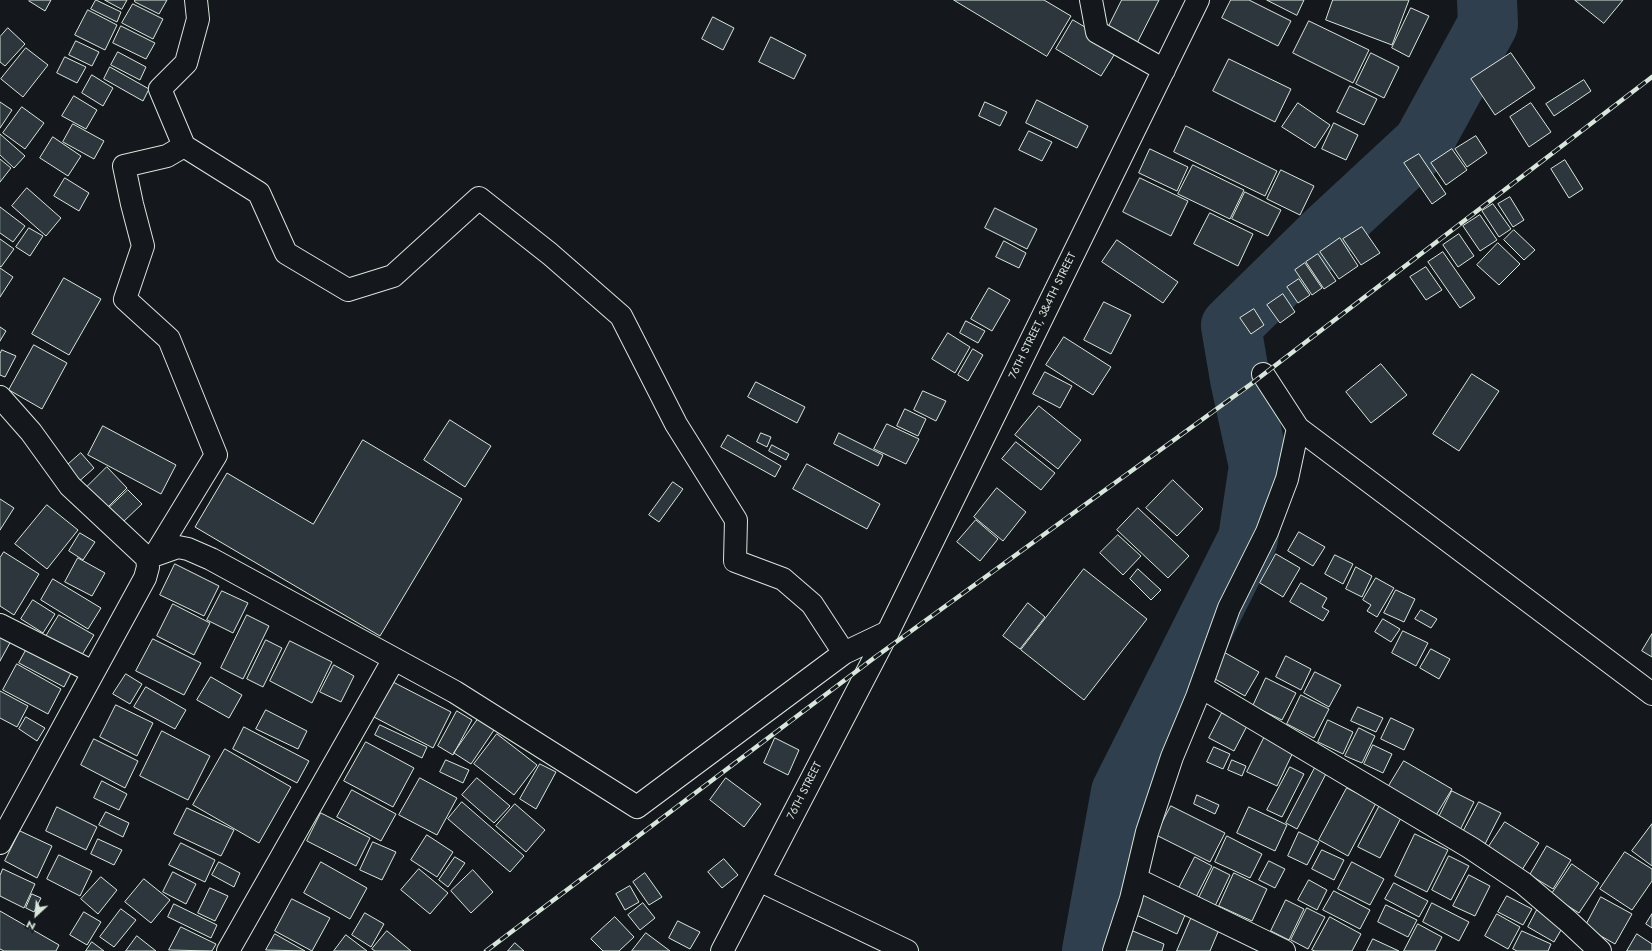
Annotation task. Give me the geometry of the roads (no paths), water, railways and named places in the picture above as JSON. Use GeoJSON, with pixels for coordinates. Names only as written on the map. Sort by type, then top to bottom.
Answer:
{"type":"FeatureCollection","features":[{"type":"Feature","properties":{"kind":"street"},"geometry":{"type":"LineString","coordinates":[[196,0],[198,19],[186,63],[160,89],[184,146],[259,194],[286,253],[348,290],[393,276],[479,198],[550,254],[621,316],[676,424],[736,520],[735,561],[783,579],[812,604],[844,654]]}},
{"type":"Feature","properties":{"kind":"street"},"geometry":{"type":"LineString","coordinates":[[1091,0],[1097,32],[1164,70]]}},
{"type":"Feature","properties":{"kind":"street","name":"76TH STREET, 3&4TH STREET"},"geometry":{"type":"LineString","coordinates":[[888,632],[1198,0]]}},
{"type":"Feature","properties":{"kind":"street"},"geometry":{"type":"LineString","coordinates":[[0,843],[145,578],[151,557],[216,454],[169,339],[125,299],[143,246],[124,166],[167,156],[184,146]]}},
{"type":"Feature","properties":{"kind":"street"},"geometry":{"type":"LineString","coordinates":[[1263,374],[1298,428],[1652,694]]}},
{"type":"Feature","properties":{"kind":"street"},"geometry":{"type":"LineString","coordinates":[[0,397],[31,432],[70,486],[151,557]]}},
{"type":"Feature","properties":{"kind":"street"},"geometry":{"type":"LineString","coordinates":[[1114,951],[1131,900],[1147,832],[1172,757],[1201,687],[1228,608],[1267,532],[1287,479],[1298,428]]}},
{"type":"Feature","properties":{"kind":"street"},"geometry":{"type":"LineString","coordinates":[[151,557],[178,547],[188,549],[199,554],[455,692],[637,807],[844,654],[888,632]]}},
{"type":"Feature","properties":{"kind":"street"},"geometry":{"type":"LineString","coordinates":[[0,625],[93,672]]}},
{"type":"Feature","properties":{"kind":"street","name":"76TH STREET"},"geometry":{"type":"LineString","coordinates":[[722,951],[888,632]]}},
{"type":"Feature","properties":{"kind":"street"},"geometry":{"type":"LineString","coordinates":[[228,951],[394,659]]}},
{"type":"Feature","properties":{"kind":"street"},"geometry":{"type":"LineString","coordinates":[[1201,687],[1471,848],[1523,883],[1569,922],[1600,951]]}},
{"type":"Feature","properties":{"kind":"street"},"geometry":{"type":"LineString","coordinates":[[1136,878],[1284,951]]}},
{"type":"Feature","properties":{"kind":"street"},"geometry":{"type":"LineString","coordinates":[[759,880],[907,951]]}},
{"type":"Feature","properties":{"kind":"waterway"},"geometry":{"type":"LineString","coordinates":[[1092,951],[1121,792],[1248,539],[1259,466],[1240,379],[1231,326],[1326,233],[1423,143],[1488,24],[1487,0]]}},
{"type":"Feature","properties":{"kind":"railway"},"geometry":{"type":"LineString","coordinates":[[486,951],[874,658],[1251,384],[1652,77]]}}]}
